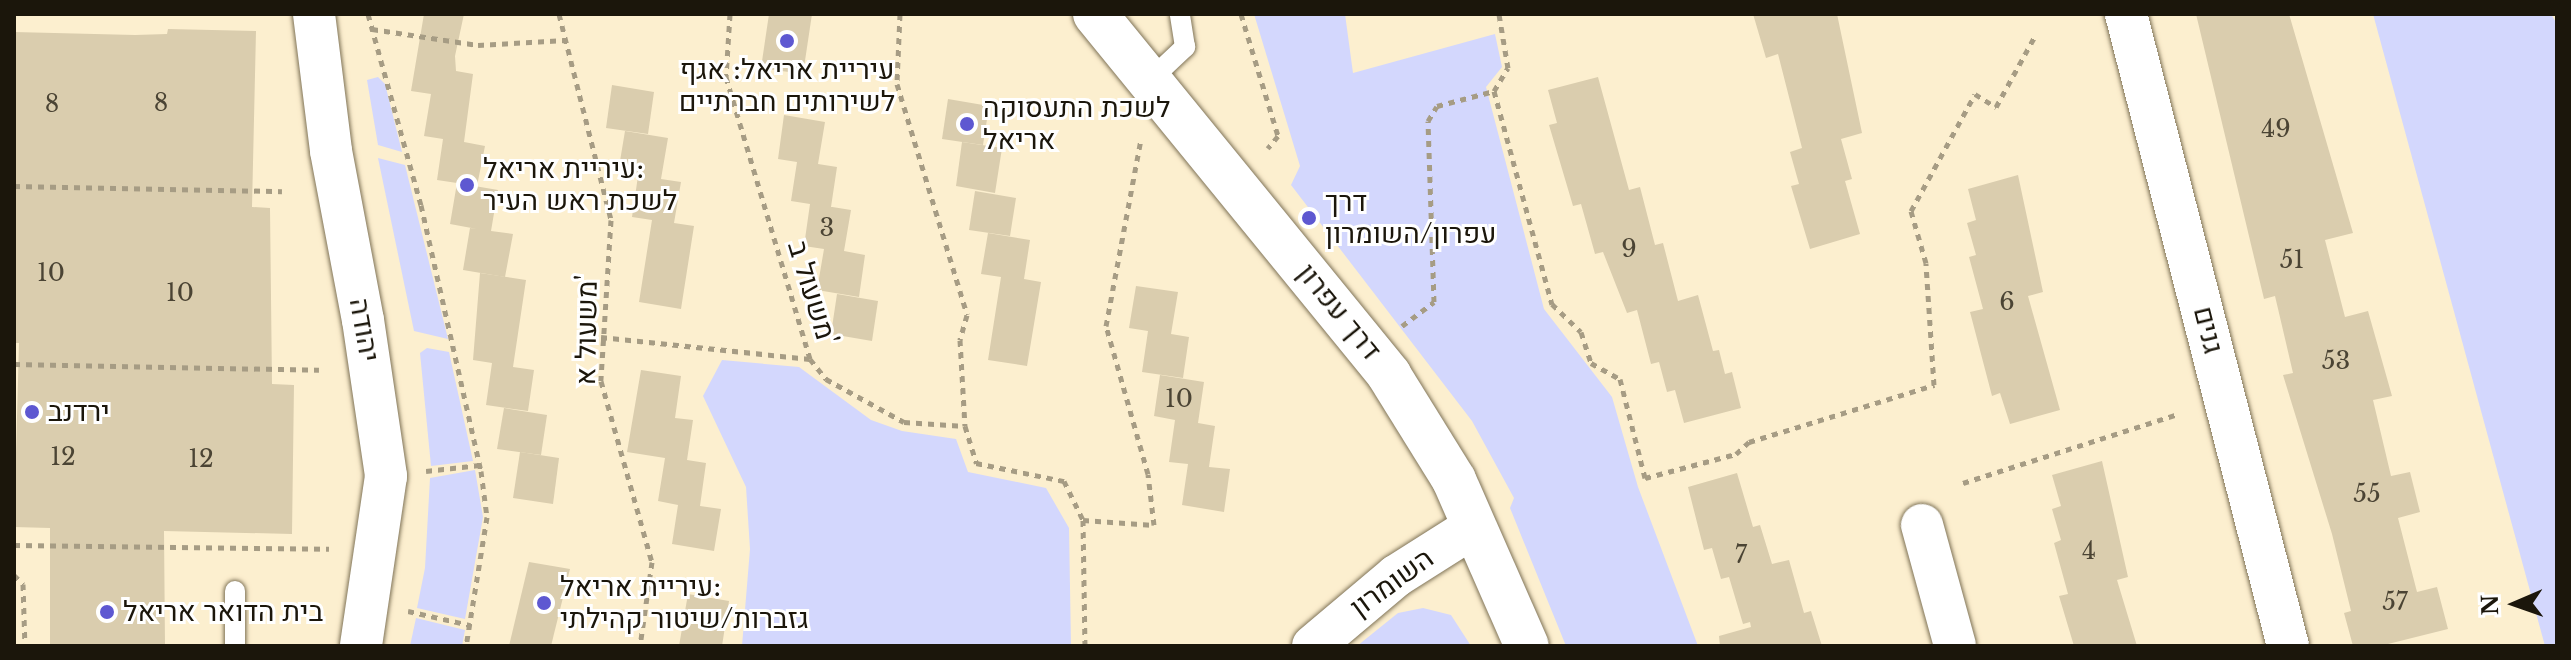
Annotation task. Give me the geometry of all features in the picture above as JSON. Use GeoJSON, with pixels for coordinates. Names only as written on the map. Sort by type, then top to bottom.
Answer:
{"type":"FeatureCollection","features":[{"type":"Feature","properties":{"kind":"street","name":"יהודה"},"geometry":{"type":"LineString","coordinates":[[314,14],[331,151],[363,320],[386,476],[370,602],[361,646]]}},
{"type":"Feature","properties":{"kind":"street","name":"דרך עפרון"},"geometry":{"type":"LineString","coordinates":[[1095,14],[1389,375],[1454,480],[1527,646]]}},
{"type":"Feature","properties":{"kind":"street","name":"גנים"},"geometry":{"type":"LineString","coordinates":[[2126,14],[2288,646]]}},
{"type":"Feature","properties":{"kind":"street"},"geometry":{"type":"LineString","coordinates":[[1922,525],[1955,646]]}},
{"type":"Feature","properties":{"kind":"street","name":"השומרון"},"geometry":{"type":"LineString","coordinates":[[1313,646],[1396,576],[1475,526]]}},
{"type":"Feature","properties":{"kind":"lane"},"geometry":{"type":"LineString","coordinates":[[1149,81],[1185,47],[1180,14]]}},
{"type":"Feature","properties":{"kind":"lane"},"geometry":{"type":"LineString","coordinates":[[235,591],[235,646]]}},
{"type":"Feature","properties":{"kind":"path"},"geometry":{"type":"LineString","coordinates":[[368,14],[421,205],[480,465],[487,517],[466,646]]}},
{"type":"Feature","properties":{"kind":"path","name":"משעול א'"},"geometry":{"type":"LineString","coordinates":[[559,14],[611,220],[601,337],[601,381],[652,562],[640,646]]}},
{"type":"Feature","properties":{"kind":"path","name":"משעול ב'"},"geometry":{"type":"LineString","coordinates":[[730,14],[726,77],[810,359],[826,379],[904,422],[965,426]]}},
{"type":"Feature","properties":{"kind":"path"},"geometry":{"type":"LineString","coordinates":[[900,14],[897,84],[967,315],[960,340],[965,426],[976,463],[1064,481],[1083,520],[1085,646]]}},
{"type":"Feature","properties":{"kind":"path"},"geometry":{"type":"LineString","coordinates":[[1241,14],[1278,136],[1268,148]]}},
{"type":"Feature","properties":{"kind":"path"},"geometry":{"type":"LineString","coordinates":[[1394,331],[1434,302],[1428,121],[1437,106],[1494,91],[1508,68],[1499,14]]}},
{"type":"Feature","properties":{"kind":"path"},"geometry":{"type":"LineString","coordinates":[[372,29],[478,45],[566,40]]}},
{"type":"Feature","properties":{"kind":"path"},"geometry":{"type":"LineString","coordinates":[[1494,91],[1552,304],[1581,332],[1591,363],[1620,379],[1645,478],[1736,454],[1749,442],[1934,385],[1926,263],[1911,211],[1975,94],[1996,107],[2034,38]]}},
{"type":"Feature","properties":{"kind":"path"},"geometry":{"type":"LineString","coordinates":[[1083,520],[1154,525],[1148,474],[1106,326],[1143,131]]}},
{"type":"Feature","properties":{"kind":"path"},"geometry":{"type":"LineString","coordinates":[[14,186],[282,191]]}},
{"type":"Feature","properties":{"kind":"path"},"geometry":{"type":"LineString","coordinates":[[601,337],[810,359]]}},
{"type":"Feature","properties":{"kind":"path"},"geometry":{"type":"LineString","coordinates":[[14,364],[319,370]]}},
{"type":"Feature","properties":{"kind":"path"},"geometry":{"type":"LineString","coordinates":[[1963,483],[2175,415]]}},
{"type":"Feature","properties":{"kind":"path"},"geometry":{"type":"LineString","coordinates":[[386,476],[480,465]]}},
{"type":"Feature","properties":{"kind":"path"},"geometry":{"type":"LineString","coordinates":[[14,545],[329,549]]}},
{"type":"Feature","properties":{"kind":"path"},"geometry":{"type":"LineString","coordinates":[[14,575],[23,584],[25,646]]}},
{"type":"Feature","properties":{"kind":"path"},"geometry":{"type":"LineString","coordinates":[[370,602],[470,625]]}},
{"type":"Feature","properties":{"kind":"shaded area"},"geometry":{"type":"Polygon","coordinates":[[[1254,14],[1345,14],[1353,73],[1495,34],[1502,67],[1486,87],[1544,309],[1612,397],[1638,487],[1698,646],[1566,646],[1510,508],[1514,498],[1472,421],[1291,185],[1300,166],[1254,14]]]}},
{"type":"Feature","properties":{"kind":"shaded area"},"geometry":{"type":"Polygon","coordinates":[[[2373,14],[2551,14],[2557,24],[2557,646],[2545,646],[2373,14]]]}},
{"type":"Feature","properties":{"kind":"shaded area"},"geometry":{"type":"Polygon","coordinates":[[[378,77],[385,84],[402,152],[378,145],[367,80],[378,77]]]}},
{"type":"Feature","properties":{"kind":"shaded area"},"geometry":{"type":"Polygon","coordinates":[[[378,158],[405,165],[448,339],[414,331],[378,158]]]}},
{"type":"Feature","properties":{"kind":"shaded area"},"geometry":{"type":"Polygon","coordinates":[[[427,348],[449,352],[473,461],[431,466],[420,353],[427,348]]]}},
{"type":"Feature","properties":{"kind":"shaded area"},"geometry":{"type":"Polygon","coordinates":[[[722,360],[799,367],[871,420],[902,431],[956,439],[968,472],[1046,488],[1069,528],[1071,646],[742,646],[750,549],[746,487],[703,396],[722,360]]]}},
{"type":"Feature","properties":{"kind":"shaded area"},"geometry":{"type":"Polygon","coordinates":[[[475,470],[483,517],[465,619],[417,608],[425,568],[430,478],[475,470]]]}},
{"type":"Feature","properties":{"kind":"shaded area"},"geometry":{"type":"Polygon","coordinates":[[[1423,608],[1451,615],[1471,646],[1357,646],[1398,613],[1423,608]]]}},
{"type":"Feature","properties":{"kind":"shaded area"},"geometry":{"type":"Polygon","coordinates":[[[416,618],[465,630],[462,646],[410,646],[416,618]]]}},
{"type":"Feature","properties":{"kind":"building"},"geometry":{"type":"Polygon","coordinates":[[[424,14],[464,14],[455,56],[456,71],[473,74],[464,142],[485,146],[477,186],[437,180],[443,139],[424,136],[431,94],[411,91],[424,14]]]}},
{"type":"Feature","properties":{"kind":"building","name":"עיריית אריאל: אגף לשירותים חברתיים"},"geometry":{"type":"Polygon","coordinates":[[[769,14],[812,14],[803,74],[761,68],[769,14]]]}},
{"type":"Feature","properties":{"kind":"building"},"geometry":{"type":"Polygon","coordinates":[[[1753,14],[1837,14],[1862,133],[1841,139],[1852,179],[1845,181],[1860,234],[1810,249],[1791,186],[1799,184],[1790,152],[1802,148],[1778,54],[1766,58],[1753,14]]]}},
{"type":"Feature","properties":{"kind":"building"},"geometry":{"type":"Polygon","coordinates":[[[2196,14],[2289,14],[2353,233],[2325,240],[2345,317],[2368,311],[2392,396],[2373,400],[2391,476],[2410,472],[2420,512],[2398,518],[2417,592],[2437,587],[2448,629],[2380,646],[2353,646],[2344,613],[2351,611],[2332,534],[2283,375],[2293,373],[2275,296],[2264,299],[2196,14]]]}},
{"type":"Feature","properties":{"kind":"building"},"geometry":{"type":"Polygon","coordinates":[[[168,29],[256,31],[252,207],[270,208],[272,384],[294,385],[292,534],[164,531],[165,645],[50,645],[50,528],[14,527],[19,343],[14,343],[14,32],[135,35],[167,34],[168,29]]]}},
{"type":"Feature","properties":{"kind":"building"},"geometry":{"type":"Polygon","coordinates":[[[1598,77],[1629,190],[1640,187],[1655,245],[1663,243],[1678,301],[1698,295],[1713,351],[1719,350],[1725,374],[1732,372],[1741,408],[1684,423],[1675,390],[1667,392],[1659,362],[1651,364],[1637,310],[1627,313],[1603,252],[1595,254],[1581,204],[1573,206],[1549,125],[1557,123],[1548,90],[1598,77]]]}},
{"type":"Feature","properties":{"kind":"building"},"geometry":{"type":"Polygon","coordinates":[[[612,85],[654,92],[648,134],[606,128],[612,85]]]}},
{"type":"Feature","properties":{"kind":"building"},"geometry":{"type":"Polygon","coordinates":[[[948,99],[989,106],[983,145],[942,139],[948,99]]]}},
{"type":"Feature","properties":{"kind":"building"},"geometry":{"type":"Polygon","coordinates":[[[784,115],[825,122],[818,164],[837,167],[831,207],[851,210],[844,251],[865,255],[859,297],[817,290],[824,249],[804,246],[810,204],[791,201],[797,162],[778,159],[784,115]]]}},
{"type":"Feature","properties":{"kind":"building"},"geometry":{"type":"Polygon","coordinates":[[[625,131],[668,138],[661,179],[681,182],[674,223],[694,226],[681,309],[639,302],[652,220],[632,217],[638,176],[618,173],[625,131]]]}},
{"type":"Feature","properties":{"kind":"building"},"geometry":{"type":"Polygon","coordinates":[[[962,142],[1002,148],[995,193],[956,186],[962,142]]]}},
{"type":"Feature","properties":{"kind":"building"},"geometry":{"type":"Polygon","coordinates":[[[2018,175],[2043,292],[2028,296],[2060,410],[2010,424],[2000,393],[1992,396],[1970,312],[1983,309],[1969,257],[1976,255],[1967,223],[1976,220],[1968,189],[2018,175]]]}},
{"type":"Feature","properties":{"kind":"building"},"geometry":{"type":"Polygon","coordinates":[[[457,183],[498,190],[491,231],[513,234],[505,277],[463,270],[470,228],[477,229],[450,224],[457,183]]]}},
{"type":"Feature","properties":{"kind":"building"},"geometry":{"type":"Polygon","coordinates":[[[975,191],[1016,198],[1010,236],[969,230],[975,191]]]}},
{"type":"Feature","properties":{"kind":"building"},"geometry":{"type":"Polygon","coordinates":[[[988,233],[1030,240],[1024,279],[1041,282],[1027,366],[988,360],[1001,277],[981,274],[988,233]]]}},
{"type":"Feature","properties":{"kind":"building"},"geometry":{"type":"Polygon","coordinates":[[[480,273],[526,280],[513,367],[534,370],[528,411],[486,405],[492,363],[473,360],[480,273]]]}},
{"type":"Feature","properties":{"kind":"building"},"geometry":{"type":"Polygon","coordinates":[[[1136,286],[1178,292],[1171,334],[1189,337],[1183,378],[1142,372],[1148,331],[1129,328],[1136,286]]]}},
{"type":"Feature","properties":{"kind":"building"},"geometry":{"type":"Polygon","coordinates":[[[837,294],[878,301],[872,341],[831,334],[837,294]]]}},
{"type":"Feature","properties":{"kind":"building"},"geometry":{"type":"Polygon","coordinates":[[[641,370],[681,376],[675,418],[693,420],[687,460],[706,463],[700,506],[721,509],[714,551],[672,544],[678,505],[658,501],[665,458],[627,452],[641,370]]]}},
{"type":"Feature","properties":{"kind":"building"},"geometry":{"type":"Polygon","coordinates":[[[1160,375],[1204,382],[1198,423],[1215,426],[1209,467],[1230,469],[1224,512],[1182,505],[1188,464],[1169,462],[1175,420],[1154,416],[1160,375]]]}},
{"type":"Feature","properties":{"kind":"building"},"geometry":{"type":"Polygon","coordinates":[[[504,408],[547,415],[541,455],[497,449],[504,408]]]}},
{"type":"Feature","properties":{"kind":"building"},"geometry":{"type":"Polygon","coordinates":[[[520,452],[559,458],[553,504],[513,498],[520,452]]]}},
{"type":"Feature","properties":{"kind":"building"},"geometry":{"type":"Polygon","coordinates":[[[2102,461],[2128,577],[2117,580],[2137,646],[2074,646],[2059,596],[2068,594],[2054,543],[2061,540],[2052,509],[2061,506],[2052,475],[2102,461]]]}},
{"type":"Feature","properties":{"kind":"building"},"geometry":{"type":"Polygon","coordinates":[[[1737,473],[1753,527],[1760,525],[1772,564],[1789,560],[1804,613],[1811,611],[1822,646],[1720,646],[1719,636],[1751,627],[1750,622],[1743,624],[1729,577],[1721,579],[1712,548],[1704,550],[1688,487],[1737,473]]]}},
{"type":"Feature","properties":{"kind":"building","name":"עיריית אריאל: גזברות/שיטור קהילתי"},"geometry":{"type":"Polygon","coordinates":[[[529,562],[570,569],[551,646],[509,646],[529,562]]]}},
{"type":"Feature","properties":{"kind":"building"},"geometry":{"type":"Polygon","coordinates":[[[688,594],[729,601],[722,646],[679,646],[688,594]]]}},
{"type":"Feature","properties":{"kind":"place","name":"עיריית אריאל: אגף לשירותים חברתיים"},"geometry":{"type":"Point","coordinates":[787,41]}},
{"type":"Feature","properties":{"kind":"place","name":"לשכת התעסוקה אריאל"},"geometry":{"type":"Point","coordinates":[967,124]}},
{"type":"Feature","properties":{"kind":"place","name":"עיריית אריאל: לשכת ראש העיר"},"geometry":{"type":"Point","coordinates":[467,185]}},
{"type":"Feature","properties":{"kind":"place","name":"דרך עפרון/השומרון"},"geometry":{"type":"Point","coordinates":[1309,218]}},
{"type":"Feature","properties":{"kind":"place","name":"ירדנב"},"geometry":{"type":"Point","coordinates":[32,412]}},
{"type":"Feature","properties":{"kind":"place","name":"עיריית אריאל: גזברות/שיטור קהילתי"},"geometry":{"type":"Point","coordinates":[544,603]}},
{"type":"Feature","properties":{"kind":"place","name":"בית הדואר אריאל"},"geometry":{"type":"Point","coordinates":[107,612]}}]}
